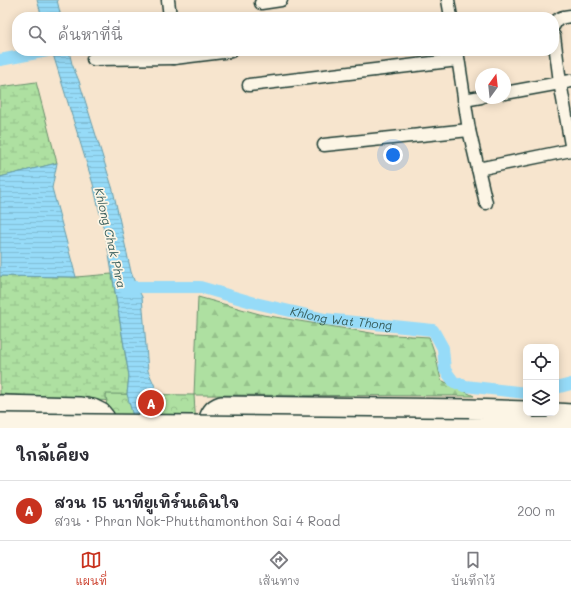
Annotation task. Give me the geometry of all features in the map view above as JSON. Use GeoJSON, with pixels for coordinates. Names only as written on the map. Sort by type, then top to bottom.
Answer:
{"type":"FeatureCollection","features":[{"type":"Feature","properties":{"kind":"main road"},"geometry":{"type":"LineString","coordinates":[[0,406],[93,408],[101,413],[105,418],[106,428]]}},
{"type":"Feature","properties":{"kind":"main road"},"geometry":{"type":"LineString","coordinates":[[207,428],[208,421],[213,410],[221,406],[523,411]]}},
{"type":"Feature","properties":{"kind":"main road"},"geometry":{"type":"LineString","coordinates":[[559,413],[571,414]]}},
{"type":"Feature","properties":{"kind":"main road"},"geometry":{"type":"LineString","coordinates":[[0,422],[469,428],[571,427]]}},
{"type":"Feature","properties":{"kind":"street"},"geometry":{"type":"LineString","coordinates":[[168,0],[169,12]]}},
{"type":"Feature","properties":{"kind":"street"},"geometry":{"type":"LineString","coordinates":[[260,3],[281,0]]}},
{"type":"Feature","properties":{"kind":"street"},"geometry":{"type":"LineString","coordinates":[[448,0],[450,12]]}},
{"type":"Feature","properties":{"kind":"street"},"geometry":{"type":"LineString","coordinates":[[559,19],[571,16]]}},
{"type":"Feature","properties":{"kind":"street"},"geometry":{"type":"LineString","coordinates":[[559,55],[566,82],[571,145]]}},
{"type":"Feature","properties":{"kind":"street"},"geometry":{"type":"LineString","coordinates":[[93,59],[154,56]]}},
{"type":"Feature","properties":{"kind":"street"},"geometry":{"type":"LineString","coordinates":[[249,85],[450,56]]}},
{"type":"Feature","properties":{"kind":"street"},"geometry":{"type":"LineString","coordinates":[[457,56],[469,130],[486,203]]}},
{"type":"Feature","properties":{"kind":"street"},"geometry":{"type":"LineString","coordinates":[[511,91],[566,82]]}},
{"type":"Feature","properties":{"kind":"street"},"geometry":{"type":"LineString","coordinates":[[464,100],[475,98]]}},
{"type":"Feature","properties":{"kind":"street"},"geometry":{"type":"LineString","coordinates":[[324,145],[469,130]]}},
{"type":"Feature","properties":{"kind":"street"},"geometry":{"type":"LineString","coordinates":[[478,169],[571,150]]}},
{"type":"Feature","properties":{"kind":"green space"},"geometry":{"type":"Polygon","coordinates":[[[36,82],[57,163],[0,177],[0,87],[36,82]]]}},
{"type":"Feature","properties":{"kind":"green space"},"geometry":{"type":"Polygon","coordinates":[[[112,274],[129,376],[127,394],[129,402],[0,394],[0,276],[76,277],[112,274]]]}},
{"type":"Feature","properties":{"kind":"green space"},"geometry":{"type":"Polygon","coordinates":[[[198,297],[263,315],[377,334],[429,337],[435,354],[441,380],[474,396],[194,395],[198,297]]]}},
{"type":"Feature","properties":{"kind":"green space"},"geometry":{"type":"Polygon","coordinates":[[[106,394],[194,395],[196,428],[107,414],[106,394]]]}},
{"type":"Feature","properties":{"kind":"water"},"geometry":{"type":"Polygon","coordinates":[[[37,0],[57,0],[60,12],[41,12],[37,0]]]}},
{"type":"Feature","properties":{"kind":"water","name":"Khlong Chak Phra"},"geometry":{"type":"Polygon","coordinates":[[[54,56],[70,56],[113,190],[131,272],[142,297],[148,371],[158,393],[155,400],[162,428],[136,428],[127,394],[129,376],[107,243],[93,184],[54,56]]]}},
{"type":"Feature","properties":{"kind":"water"},"geometry":{"type":"Polygon","coordinates":[[[57,163],[52,188],[76,277],[0,276],[0,177],[57,163]]]}},
{"type":"Feature","properties":{"kind":"waterway"},"geometry":{"type":"LineString","coordinates":[[0,60],[21,56]]}},
{"type":"Feature","properties":{"kind":"waterway","name":"Khlong Wat Thong"},"geometry":{"type":"LineString","coordinates":[[122,287],[200,287],[255,303],[325,319],[433,330],[443,348],[445,370],[454,382],[465,386],[523,393]]}},
{"type":"Feature","properties":{"kind":"waterway","name":"Khlong Wat Thong"},"geometry":{"type":"LineString","coordinates":[[559,387],[571,384]]}},
{"type":"Feature","properties":{"kind":"place","name":"สวน 15 นาทียูเทิร์นเดินใจ"},"geometry":{"type":"Point","coordinates":[151,403]}}]}
